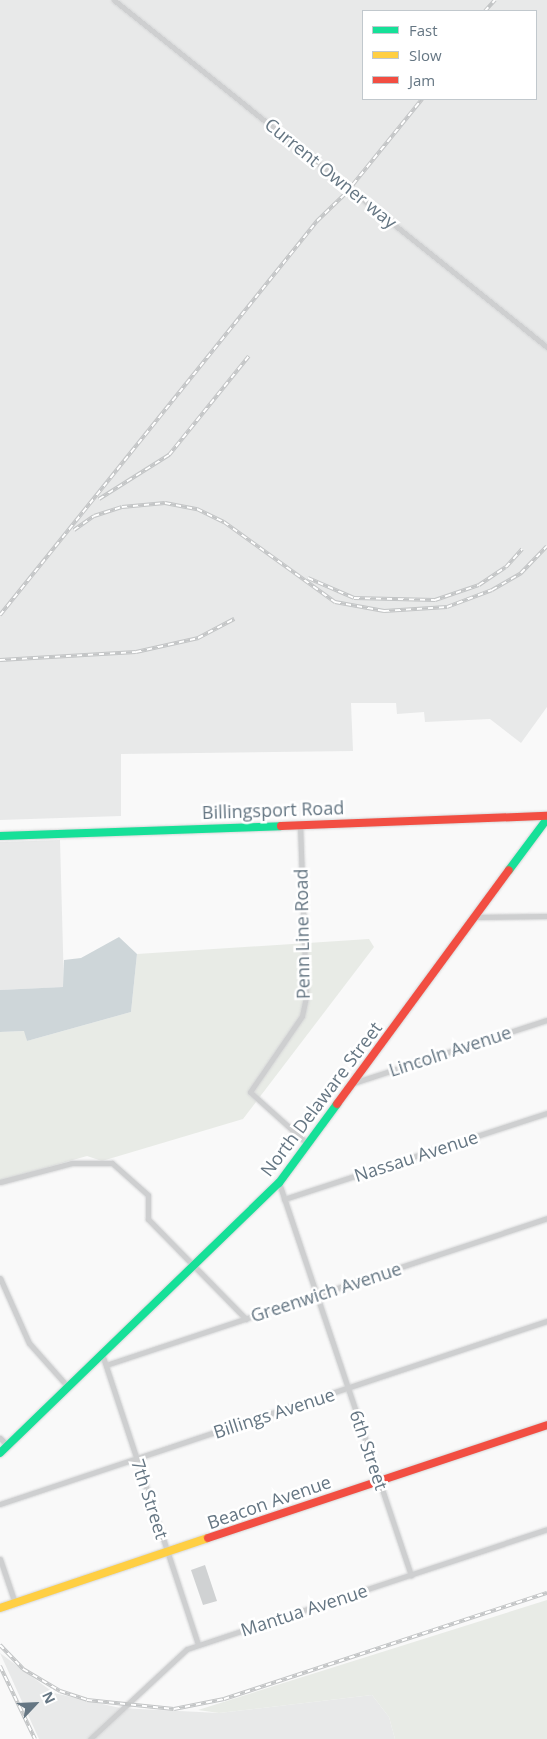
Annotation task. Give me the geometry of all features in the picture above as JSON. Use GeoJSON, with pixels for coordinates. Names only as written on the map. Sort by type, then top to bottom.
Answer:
{"type":"FeatureCollection","features":[{"type":"Feature","properties":{"kind":"street","name":"Current Owner way"},"geometry":{"type":"LineString","coordinates":[[114,0],[547,347]]}},
{"type":"Feature","properties":{"kind":"street","name":"Billingsport Road"},"geometry":{"type":"LineString","coordinates":[[0,836],[300,824],[547,818]]}},
{"type":"Feature","properties":{"kind":"street","name":"North Delaware Street"},"geometry":{"type":"LineString","coordinates":[[0,1453],[279,1183],[547,818]]}},
{"type":"Feature","properties":{"kind":"street","name":"Penn Line Road"},"geometry":{"type":"LineString","coordinates":[[300,824],[306,997],[302,1016],[251,1088],[251,1096],[308,1144]]}},
{"type":"Feature","properties":{"kind":"street"},"geometry":{"type":"LineString","coordinates":[[475,918],[547,916]]}},
{"type":"Feature","properties":{"kind":"street","name":"Lincoln Avenue"},"geometry":{"type":"LineString","coordinates":[[353,1083],[547,1020]]}},
{"type":"Feature","properties":{"kind":"street","name":"Nassau Avenue"},"geometry":{"type":"LineString","coordinates":[[284,1199],[547,1113]]}},
{"type":"Feature","properties":{"kind":"street"},"geometry":{"type":"LineString","coordinates":[[0,1182],[72,1163],[112,1163],[148,1195],[148,1219],[246,1319]]}},
{"type":"Feature","properties":{"kind":"street","name":"6th Street"},"geometry":{"type":"LineString","coordinates":[[279,1183],[411,1575]]}},
{"type":"Feature","properties":{"kind":"street","name":"Greenwich Avenue"},"geometry":{"type":"LineString","coordinates":[[106,1365],[547,1218]]}},
{"type":"Feature","properties":{"kind":"street"},"geometry":{"type":"LineString","coordinates":[[0,1278],[29,1343],[68,1387]]}},
{"type":"Feature","properties":{"kind":"street","name":"Billings Avenue"},"geometry":{"type":"LineString","coordinates":[[0,1504],[547,1321]]}},
{"type":"Feature","properties":{"kind":"street","name":"7th Street"},"geometry":{"type":"LineString","coordinates":[[102,1354],[198,1645]]}},
{"type":"Feature","properties":{"kind":"street","name":"Beacon Avenue"},"geometry":{"type":"LineString","coordinates":[[0,1608],[547,1425]]}},
{"type":"Feature","properties":{"kind":"street"},"geometry":{"type":"LineString","coordinates":[[0,1438],[7,1445]]}},
{"type":"Feature","properties":{"kind":"street","name":"Mantua Avenue"},"geometry":{"type":"LineString","coordinates":[[90,1739],[172,1659],[198,1645],[547,1529]]}},
{"type":"Feature","properties":{"kind":"street"},"geometry":{"type":"LineString","coordinates":[[0,1559],[15,1603]]}},
{"type":"Feature","properties":{"kind":"shaded area"},"geometry":{"type":"Polygon","coordinates":[[[0,0],[547,0],[547,707],[521,743],[490,719],[425,722],[424,712],[397,714],[396,703],[351,703],[353,751],[121,754],[121,816],[0,820],[0,0]]]}},
{"type":"Feature","properties":{"kind":"shaded area"},"geometry":{"type":"Polygon","coordinates":[[[60,840],[64,987],[0,990],[0,842],[60,840]]]}},
{"type":"Feature","properties":{"kind":"shaded area"},"geometry":{"type":"Polygon","coordinates":[[[119,937],[137,954],[131,1012],[27,1041],[24,1031],[0,1032],[0,990],[63,987],[64,960],[81,958],[119,937]]]}},
{"type":"Feature","properties":{"kind":"shaded area"},"geometry":{"type":"Polygon","coordinates":[[[369,939],[374,947],[243,1119],[102,1161],[87,1156],[0,1181],[0,1032],[25,1031],[27,1041],[131,1012],[137,954],[369,939]]]}},
{"type":"Feature","properties":{"kind":"shaded area"},"geometry":{"type":"Polygon","coordinates":[[[547,1600],[547,1739],[395,1739],[389,1717],[372,1695],[219,1713],[198,1710],[547,1600]]]}},
{"type":"Feature","properties":{"kind":"shaded area"},"geometry":{"type":"Polygon","coordinates":[[[0,1653],[54,1693],[120,1708],[219,1713],[372,1695],[389,1717],[395,1739],[39,1739],[0,1653]]]}},
{"type":"Feature","properties":{"kind":"building"},"geometry":{"type":"Polygon","coordinates":[[[205,1565],[217,1601],[203,1605],[191,1570],[205,1565]]]}},
{"type":"Feature","properties":{"kind":"railway"},"geometry":{"type":"LineString","coordinates":[[486,10],[495,0]]}},
{"type":"Feature","properties":{"kind":"railway"},"geometry":{"type":"LineString","coordinates":[[0,615],[317,221],[346,193],[421,100]]}},
{"type":"Feature","properties":{"kind":"railway"},"geometry":{"type":"LineString","coordinates":[[99,499],[169,455],[249,356]]}},
{"type":"Feature","properties":{"kind":"railway"},"geometry":{"type":"LineString","coordinates":[[74,530],[94,516],[122,507],[165,503],[197,509],[224,522],[335,602],[384,611],[447,607],[492,590],[521,573],[547,546]]}},
{"type":"Feature","properties":{"kind":"railway"},"geometry":{"type":"LineString","coordinates":[[308,578],[354,598],[435,600],[479,585],[506,567],[522,549]]}},
{"type":"Feature","properties":{"kind":"railway"},"geometry":{"type":"LineString","coordinates":[[0,660],[136,652],[198,638],[234,619]]}},
{"type":"Feature","properties":{"kind":"railway"},"geometry":{"type":"LineString","coordinates":[[0,1645],[23,1669],[60,1691],[87,1700],[174,1709],[224,1699],[547,1593]]}},
{"type":"Feature","properties":{"kind":"railway"},"geometry":{"type":"LineString","coordinates":[[0,1666],[35,1739]]}},
{"type":"Feature","properties":{"kind":"traffic: fast"},"geometry":{"type":"LineString","coordinates":[[509,870],[547,819]]}},
{"type":"Feature","properties":{"kind":"traffic: fast"},"geometry":{"type":"LineString","coordinates":[[0,836],[281,826]]}},
{"type":"Feature","properties":{"kind":"traffic: fast"},"geometry":{"type":"LineString","coordinates":[[0,1453],[279,1183],[337,1104]]}},
{"type":"Feature","properties":{"kind":"traffic: slow"},"geometry":{"type":"LineString","coordinates":[[0,1608],[208,1538]]}},
{"type":"Feature","properties":{"kind":"traffic: jam"},"geometry":{"type":"LineString","coordinates":[[281,826],[547,816]]}},
{"type":"Feature","properties":{"kind":"traffic: jam"},"geometry":{"type":"LineString","coordinates":[[337,1104],[509,870]]}},
{"type":"Feature","properties":{"kind":"traffic: jam"},"geometry":{"type":"LineString","coordinates":[[208,1538],[547,1425]]}}]}
